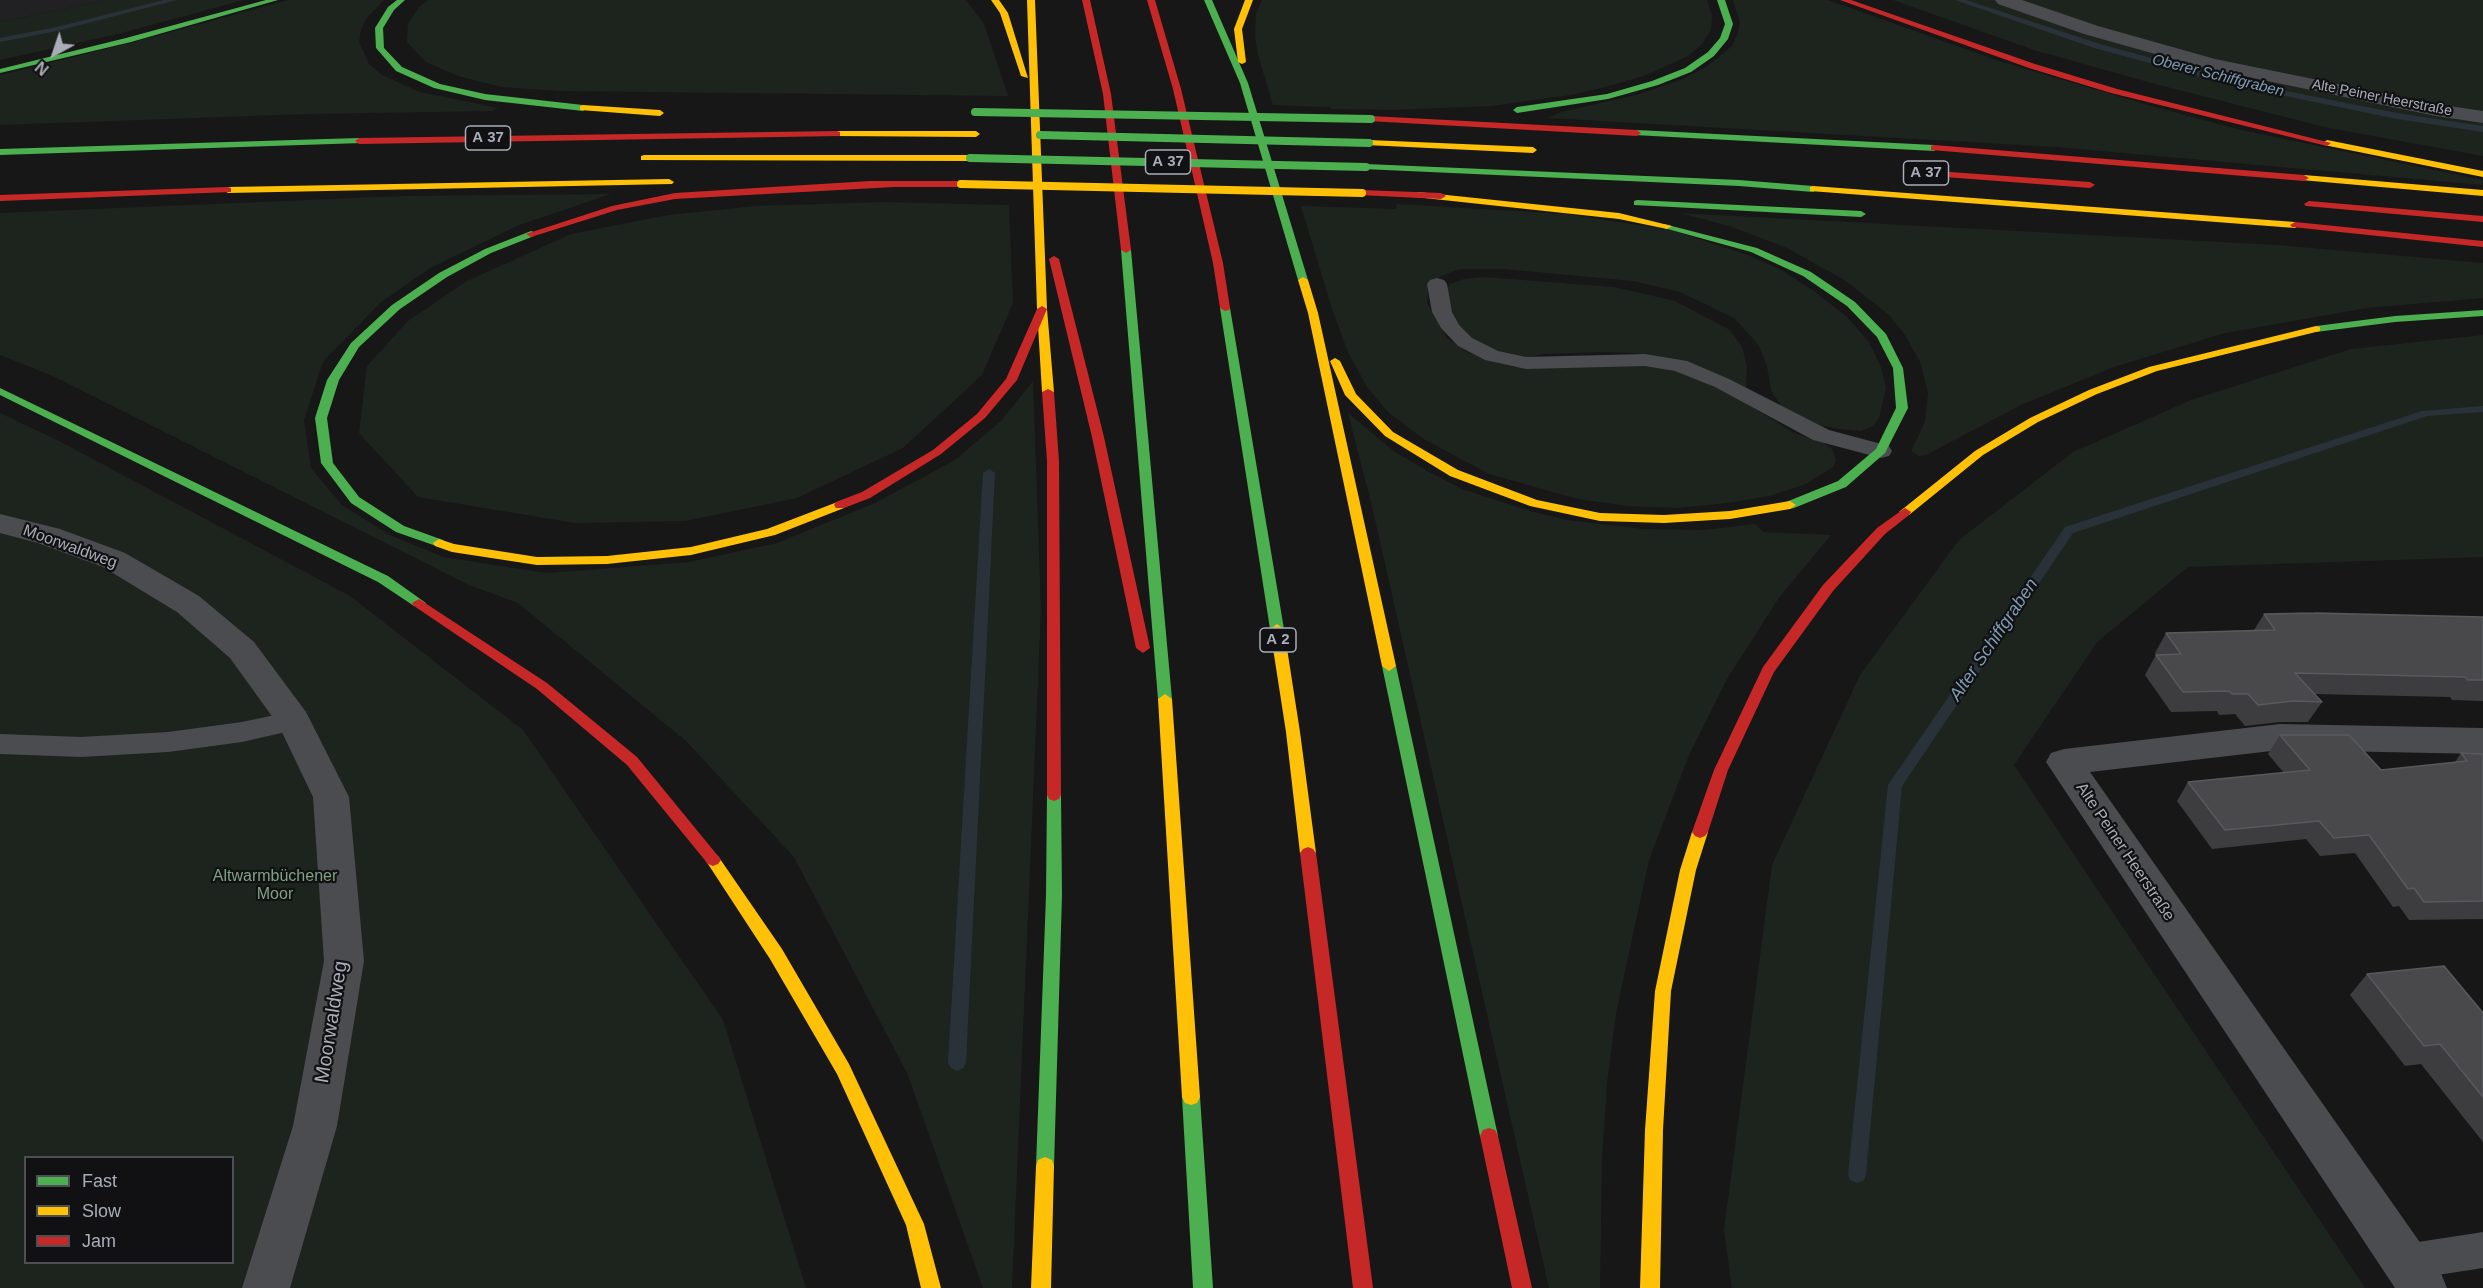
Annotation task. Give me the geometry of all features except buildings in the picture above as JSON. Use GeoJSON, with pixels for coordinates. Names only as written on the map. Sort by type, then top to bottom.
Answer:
{"type":"FeatureCollection","features":[{"type":"Feature","properties":{"kind":"highway"},"geometry":{"type":"LineString","coordinates":[[0,71],[128,40],[274,0]]}},
{"type":"Feature","properties":{"kind":"highway"},"geometry":{"type":"LineString","coordinates":[[401,0],[391,9],[379,28],[380,48],[399,69],[437,86],[485,97],[547,105],[666,113],[529,116]]}},
{"type":"Feature","properties":{"kind":"highway"},"geometry":{"type":"LineString","coordinates":[[995,0],[1004,13],[1034,97]]}},
{"type":"Feature","properties":{"kind":"highway"},"geometry":{"type":"LineString","coordinates":[[1031,0],[1042,309],[1053,461],[1054,895],[1041,1288]]}},
{"type":"Feature","properties":{"kind":"highway"},"geometry":{"type":"LineString","coordinates":[[1086,0],[1107,94],[1128,266],[1172,780],[1203,1288]]}},
{"type":"Feature","properties":{"kind":"highway","name":"A 2"},"geometry":{"type":"LineString","coordinates":[[1151,0],[1177,89],[1218,263],[1293,732],[1363,1288]]}},
{"type":"Feature","properties":{"kind":"highway"},"geometry":{"type":"LineString","coordinates":[[1208,0],[1244,83],[1313,313],[1522,1288]]}},
{"type":"Feature","properties":{"kind":"highway"},"geometry":{"type":"LineString","coordinates":[[1244,83],[1238,29],[1249,0]]}},
{"type":"Feature","properties":{"kind":"highway"},"geometry":{"type":"LineString","coordinates":[[1371,119],[1554,106],[1608,96],[1655,83],[1688,69],[1711,54],[1724,39],[1728,24],[1721,0]]}},
{"type":"Feature","properties":{"kind":"highway"},"geometry":{"type":"LineString","coordinates":[[1844,0],[2032,66],[2125,94],[2313,140],[2483,174]]}},
{"type":"Feature","properties":{"kind":"highway"},"geometry":{"type":"LineString","coordinates":[[969,112],[1371,119],[1973,150],[2483,194]]}},
{"type":"Feature","properties":{"kind":"highway","name":"A 37"},"geometry":{"type":"LineString","coordinates":[[0,152],[227,143],[648,135],[982,134]]}},
{"type":"Feature","properties":{"kind":"highway","name":"A 37"},"geometry":{"type":"LineString","coordinates":[[1024,135],[1369,142],[1546,151]]}},
{"type":"Feature","properties":{"kind":"highway","name":"A 37"},"geometry":{"type":"LineString","coordinates":[[635,158],[970,158],[1366,167],[1739,183],[2260,222],[2479,243]]}},
{"type":"Feature","properties":{"kind":"highway","name":"A 37"},"geometry":{"type":"LineString","coordinates":[[1889,171],[2100,186]]}},
{"type":"Feature","properties":{"kind":"highway"},"geometry":{"type":"LineString","coordinates":[[0,198],[192,191],[646,182],[962,184],[1362,193],[1595,201],[1877,215]]}},
{"type":"Feature","properties":{"kind":"highway"},"geometry":{"type":"LineString","coordinates":[[891,184],[675,196],[615,208],[555,225],[488,251],[443,275],[396,307],[355,345],[333,380],[321,418],[327,463],[355,500],[400,529],[452,548],[537,561],[607,560],[691,550],[771,532],[866,495],[937,452],[981,416],[1011,380],[1042,309]]}},
{"type":"Feature","properties":{"kind":"highway"},"geometry":{"type":"LineString","coordinates":[[1313,313],[1351,395],[1389,434],[1454,473],[1534,503],[1600,517],[1664,519],[1730,515],[1790,505],[1842,484],[1881,451],[1902,408],[1898,368],[1882,336],[1851,304],[1807,274],[1754,250],[1688,230],[1619,216],[1418,195]]}},
{"type":"Feature","properties":{"kind":"highway"},"geometry":{"type":"LineString","coordinates":[[1038,196],[1098,437],[1172,780]]}},
{"type":"Feature","properties":{"kind":"highway"},"geometry":{"type":"LineString","coordinates":[[2298,203],[2483,219]]}},
{"type":"Feature","properties":{"kind":"highway"},"geometry":{"type":"LineString","coordinates":[[2163,229],[2479,243]]}},
{"type":"Feature","properties":{"kind":"highway"},"geometry":{"type":"LineString","coordinates":[[1650,1288],[1654,1130],[1663,991],[1688,870],[1721,770],[1768,670],[1828,588],[1881,531],[1979,453],[2034,420],[2093,392],[2153,369],[2304,331],[2395,319],[2483,313]]}},
{"type":"Feature","properties":{"kind":"highway"},"geometry":{"type":"LineString","coordinates":[[0,391],[383,579],[542,686],[632,761],[707,851],[776,954],[843,1069],[915,1224],[931,1288]]}},
{"type":"Feature","properties":{"kind":"street","name":"Alte Peiner Heerstraße"},"geometry":{"type":"LineString","coordinates":[[2004,0],[2091,30],[2212,63],[2436,110],[2483,117]]}},
{"type":"Feature","properties":{"kind":"street","name":"Moorwaldweg"},"geometry":{"type":"LineString","coordinates":[[0,523],[49,536],[114,560],[189,604],[242,650],[294,721],[331,797],[344,961],[315,1126],[266,1288]]}},
{"type":"Feature","properties":{"kind":"street","name":"Alte Peiner Heerstraße"},"geometry":{"type":"LineString","coordinates":[[2414,1275],[2064,762],[2280,738],[2483,741]]}},
{"type":"Feature","properties":{"kind":"lane"},"geometry":{"type":"LineString","coordinates":[[1437,284],[1442,312],[1450,328],[1465,342],[1492,356],[1526,363],[1645,360],[1680,366],[1722,383],[1821,435],[1881,451]]}},
{"type":"Feature","properties":{"kind":"lane"},"geometry":{"type":"LineString","coordinates":[[0,744],[81,747],[168,742],[242,732],[294,721]]}},
{"type":"Feature","properties":{"kind":"lane"},"geometry":{"type":"LineString","coordinates":[[2414,1275],[2483,1250]]}},
{"type":"Feature","properties":{"kind":"shaded area"},"geometry":{"type":"Polygon","coordinates":[[[0,0],[107,0],[0,22],[0,0]]]}},
{"type":"Feature","properties":{"kind":"green space"},"geometry":{"type":"Polygon","coordinates":[[[107,0],[244,0],[118,34],[0,60],[0,22],[107,0]]]}},
{"type":"Feature","properties":{"kind":"green space"},"geometry":{"type":"Polygon","coordinates":[[[288,0],[384,0],[366,19],[361,29],[359,42],[369,64],[382,75],[420,92],[498,108],[493,111],[308,114],[0,125],[0,75],[134,42],[288,0]]]}},
{"type":"Feature","properties":{"kind":"green space"},"geometry":{"type":"Polygon","coordinates":[[[428,0],[966,0],[984,24],[1008,96],[559,91],[502,87],[458,76],[426,62],[407,42],[408,24],[419,7],[428,0]]]}},
{"type":"Feature","properties":{"kind":"green space"},"geometry":{"type":"Polygon","coordinates":[[[1262,0],[1707,0],[1712,16],[1711,30],[1702,44],[1688,56],[1644,76],[1609,86],[1571,95],[1491,106],[1393,110],[1331,109],[1330,107],[1273,105],[1258,55],[1255,36],[1256,14],[1262,0]]]}},
{"type":"Feature","properties":{"kind":"green space"},"geometry":{"type":"Polygon","coordinates":[[[1733,0],[1828,0],[1996,60],[2144,104],[2241,130],[2483,180],[2483,185],[2056,147],[1548,118],[1561,112],[1639,94],[1683,79],[1706,67],[1732,46],[1737,35],[1740,23],[1733,0]]]}},
{"type":"Feature","properties":{"kind":"green space"},"geometry":{"type":"Polygon","coordinates":[[[1893,0],[2483,0],[2483,156],[2329,128],[2155,84],[2034,50],[1893,0]]]}},
{"type":"Feature","properties":{"kind":"green space"},"geometry":{"type":"Polygon","coordinates":[[[611,194],[519,225],[430,268],[380,303],[323,362],[304,420],[311,468],[342,505],[390,535],[443,557],[546,573],[689,562],[777,543],[875,503],[955,460],[1002,420],[1033,381],[1041,610],[1012,1288],[983,1288],[908,1075],[794,857],[686,741],[518,603],[469,585],[55,377],[0,355],[0,213],[403,196],[611,194]]]}},
{"type":"Feature","properties":{"kind":"green space"},"geometry":{"type":"Polygon","coordinates":[[[883,202],[1009,205],[1013,303],[982,375],[903,448],[797,498],[685,521],[575,523],[418,497],[359,433],[367,366],[408,321],[467,281],[571,234],[668,215],[756,206],[883,202]]]}},
{"type":"Feature","properties":{"kind":"green space"},"geometry":{"type":"Polygon","coordinates":[[[1397,204],[1566,214],[1671,230],[1748,255],[1781,270],[1814,291],[1847,317],[1869,342],[1881,367],[1886,388],[1879,418],[1873,426],[1861,431],[1841,429],[1819,425],[1781,406],[1771,390],[1767,366],[1759,346],[1748,333],[1734,318],[1680,292],[1633,281],[1504,269],[1459,269],[1435,279],[1429,285],[1427,303],[1447,338],[1468,353],[1513,367],[1641,363],[1668,368],[1700,379],[1746,403],[1794,433],[1824,443],[1833,450],[1836,460],[1833,467],[1806,484],[1769,496],[1677,508],[1628,506],[1578,499],[1489,474],[1422,438],[1388,412],[1367,387],[1348,352],[1332,309],[1301,206],[1396,209],[1397,204]]]}},
{"type":"Feature","properties":{"kind":"green space"},"geometry":{"type":"Polygon","coordinates":[[[1680,213],[2277,245],[2483,263],[2483,298],[2367,308],[2225,333],[2114,367],[2021,405],[1926,455],[1919,456],[1911,451],[1925,422],[1928,393],[1920,362],[1905,335],[1890,316],[1846,281],[1787,248],[1729,226],[1680,213]]]}},
{"type":"Feature","properties":{"kind":"green space"},"geometry":{"type":"Polygon","coordinates":[[[1484,277],[1614,287],[1675,301],[1730,330],[1742,347],[1747,366],[1746,390],[1667,358],[1634,353],[1603,352],[1543,354],[1526,358],[1509,356],[1477,343],[1461,332],[1447,307],[1445,293],[1450,284],[1464,279],[1484,277]]]}},
{"type":"Feature","properties":{"kind":"green space"},"geometry":{"type":"Polygon","coordinates":[[[2483,335],[2483,557],[2188,567],[2097,642],[2014,765],[2365,1288],[1732,1288],[1724,1230],[1772,865],[1860,675],[1959,540],[2073,452],[2191,400],[2351,349],[2483,335]]]}},
{"type":"Feature","properties":{"kind":"green space","name":"Altwarmbüchener Moor"},"geometry":{"type":"Polygon","coordinates":[[[0,413],[59,441],[350,596],[523,730],[723,1020],[806,1288],[0,1288],[0,413]]]}},
{"type":"Feature","properties":{"kind":"green space"},"geometry":{"type":"Polygon","coordinates":[[[1348,413],[1395,452],[1431,473],[1462,489],[1530,511],[1567,520],[1643,529],[1704,530],[1755,524],[1763,532],[1831,535],[1778,599],[1727,679],[1689,755],[1649,860],[1616,1013],[1607,1083],[1602,1159],[1600,1288],[1549,1288],[1371,502],[1348,413]]]}},
{"type":"Feature","properties":{"kind":"waterway"},"geometry":{"type":"LineString","coordinates":[[0,40],[57,29],[173,0]]}},
{"type":"Feature","properties":{"kind":"waterway","name":"Oberer Schiffgraben"},"geometry":{"type":"LineString","coordinates":[[1959,0],[2097,46],[2235,83],[2397,116],[2483,129]]}},
{"type":"Feature","properties":{"kind":"waterway","name":"Alter Schiffgraben"},"geometry":{"type":"LineString","coordinates":[[1857,1174],[1895,785],[2069,530],[2426,413],[2483,409]]}},
{"type":"Feature","properties":{"kind":"waterway"},"geometry":{"type":"LineString","coordinates":[[957,1063],[989,473]]}},
{"type":"Feature","properties":{"kind":"traffic: fast"},"geometry":{"type":"LineString","coordinates":[[0,71],[128,40],[274,0]]}},
{"type":"Feature","properties":{"kind":"traffic: fast"},"geometry":{"type":"LineString","coordinates":[[401,0],[391,9],[379,28],[380,48],[399,69],[437,86],[485,97],[583,108]]}},
{"type":"Feature","properties":{"kind":"traffic: fast"},"geometry":{"type":"LineString","coordinates":[[1208,0],[1244,83],[1303,280]]}},
{"type":"Feature","properties":{"kind":"traffic: fast"},"geometry":{"type":"LineString","coordinates":[[1517,110],[1608,96],[1655,83],[1688,70],[1711,54],[1724,39],[1729,24],[1721,0]]}},
{"type":"Feature","properties":{"kind":"traffic: fast"},"geometry":{"type":"LineString","coordinates":[[975,112],[1371,119]]}},
{"type":"Feature","properties":{"kind":"traffic: fast"},"geometry":{"type":"LineString","coordinates":[[1637,133],[1934,148]]}},
{"type":"Feature","properties":{"kind":"traffic: fast"},"geometry":{"type":"LineString","coordinates":[[1040,135],[1369,143]]}},
{"type":"Feature","properties":{"kind":"traffic: fast"},"geometry":{"type":"LineString","coordinates":[[0,152],[359,141]]}},
{"type":"Feature","properties":{"kind":"traffic: fast"},"geometry":{"type":"LineString","coordinates":[[970,158],[1366,167]]}},
{"type":"Feature","properties":{"kind":"traffic: fast"},"geometry":{"type":"LineString","coordinates":[[1366,167],[1739,183],[1813,189]]}},
{"type":"Feature","properties":{"kind":"traffic: fast"},"geometry":{"type":"LineString","coordinates":[[1637,203],[1861,214]]}},
{"type":"Feature","properties":{"kind":"traffic: fast"},"geometry":{"type":"LineString","coordinates":[[1667,226],[1754,250],[1807,274],[1851,304],[1882,336],[1898,368],[1902,408],[1881,451],[1842,484],[1790,505]]}},
{"type":"Feature","properties":{"kind":"traffic: fast"},"geometry":{"type":"LineString","coordinates":[[439,543],[400,529],[355,500],[327,463],[321,418],[333,380],[355,345],[396,307],[443,275],[488,251],[531,234]]}},
{"type":"Feature","properties":{"kind":"traffic: fast"},"geometry":{"type":"LineString","coordinates":[[1126,250],[1165,699]]}},
{"type":"Feature","properties":{"kind":"traffic: fast"},"geometry":{"type":"LineString","coordinates":[[1225,308],[1277,629]]}},
{"type":"Feature","properties":{"kind":"traffic: fast"},"geometry":{"type":"LineString","coordinates":[[2316,329],[2395,319],[2483,313]]}},
{"type":"Feature","properties":{"kind":"traffic: fast"},"geometry":{"type":"LineString","coordinates":[[0,391],[383,579],[419,603]]}},
{"type":"Feature","properties":{"kind":"traffic: fast"},"geometry":{"type":"LineString","coordinates":[[1389,666],[1489,1136]]}},
{"type":"Feature","properties":{"kind":"traffic: fast"},"geometry":{"type":"LineString","coordinates":[[1045,1166],[1054,895],[1054,795]]}},
{"type":"Feature","properties":{"kind":"traffic: fast"},"geometry":{"type":"LineString","coordinates":[[1191,1097],[1203,1288]]}},
{"type":"Feature","properties":{"kind":"traffic: slow"},"geometry":{"type":"LineString","coordinates":[[995,0],[1004,13],[1025,76]]}},
{"type":"Feature","properties":{"kind":"traffic: slow"},"geometry":{"type":"LineString","coordinates":[[1031,0],[1042,309],[1048,392]]}},
{"type":"Feature","properties":{"kind":"traffic: slow"},"geometry":{"type":"LineString","coordinates":[[1242,62],[1238,29],[1249,0]]}},
{"type":"Feature","properties":{"kind":"traffic: slow"},"geometry":{"type":"LineString","coordinates":[[583,108],[660,113]]}},
{"type":"Feature","properties":{"kind":"traffic: slow"},"geometry":{"type":"LineString","coordinates":[[837,134],[976,134]]}},
{"type":"Feature","properties":{"kind":"traffic: slow"},"geometry":{"type":"LineString","coordinates":[[1369,143],[1533,150]]}},
{"type":"Feature","properties":{"kind":"traffic: slow"},"geometry":{"type":"LineString","coordinates":[[2327,143],[2483,174]]}},
{"type":"Feature","properties":{"kind":"traffic: slow"},"geometry":{"type":"LineString","coordinates":[[644,158],[970,158]]}},
{"type":"Feature","properties":{"kind":"traffic: slow"},"geometry":{"type":"LineString","coordinates":[[2304,178],[2483,193]]}},
{"type":"Feature","properties":{"kind":"traffic: slow"},"geometry":{"type":"LineString","coordinates":[[228,190],[669,182]]}},
{"type":"Feature","properties":{"kind":"traffic: slow"},"geometry":{"type":"LineString","coordinates":[[961,184],[1362,193]]}},
{"type":"Feature","properties":{"kind":"traffic: slow"},"geometry":{"type":"LineString","coordinates":[[1813,189],[2295,225]]}},
{"type":"Feature","properties":{"kind":"traffic: slow"},"geometry":{"type":"LineString","coordinates":[[1418,195],[1619,216],[1667,226]]}},
{"type":"Feature","properties":{"kind":"traffic: slow"},"geometry":{"type":"LineString","coordinates":[[1303,280],[1313,313],[1389,666]]}},
{"type":"Feature","properties":{"kind":"traffic: slow"},"geometry":{"type":"LineString","coordinates":[[1905,512],[1979,453],[2034,420],[2093,392],[2153,369],[2316,329]]}},
{"type":"Feature","properties":{"kind":"traffic: slow"},"geometry":{"type":"LineString","coordinates":[[1335,361],[1351,395],[1389,434],[1454,473],[1534,503],[1600,517],[1664,519],[1730,515],[1790,505]]}},
{"type":"Feature","properties":{"kind":"traffic: slow"},"geometry":{"type":"LineString","coordinates":[[439,543],[452,548],[537,561],[607,560],[691,551],[771,532],[840,505]]}},
{"type":"Feature","properties":{"kind":"traffic: slow"},"geometry":{"type":"LineString","coordinates":[[1277,629],[1308,853]]}},
{"type":"Feature","properties":{"kind":"traffic: slow"},"geometry":{"type":"LineString","coordinates":[[1165,699],[1191,1097]]}},
{"type":"Feature","properties":{"kind":"traffic: slow"},"geometry":{"type":"LineString","coordinates":[[1650,1288],[1654,1130],[1663,991],[1688,870],[1700,832]]}},
{"type":"Feature","properties":{"kind":"traffic: slow"},"geometry":{"type":"LineString","coordinates":[[713,860],[776,954],[843,1069],[915,1224],[931,1288]]}},
{"type":"Feature","properties":{"kind":"traffic: slow"},"geometry":{"type":"LineString","coordinates":[[1041,1288],[1045,1166]]}},
{"type":"Feature","properties":{"kind":"traffic: jam"},"geometry":{"type":"LineString","coordinates":[[1086,0],[1107,94],[1126,250]]}},
{"type":"Feature","properties":{"kind":"traffic: jam"},"geometry":{"type":"LineString","coordinates":[[1151,0],[1177,89],[1218,263],[1225,308]]}},
{"type":"Feature","properties":{"kind":"traffic: jam"},"geometry":{"type":"LineString","coordinates":[[1844,0],[2032,66],[2114,91],[2327,143]]}},
{"type":"Feature","properties":{"kind":"traffic: jam"},"geometry":{"type":"LineString","coordinates":[[1371,119],[1637,133]]}},
{"type":"Feature","properties":{"kind":"traffic: jam"},"geometry":{"type":"LineString","coordinates":[[359,141],[837,134]]}},
{"type":"Feature","properties":{"kind":"traffic: jam"},"geometry":{"type":"LineString","coordinates":[[1934,148],[2304,178]]}},
{"type":"Feature","properties":{"kind":"traffic: jam"},"geometry":{"type":"LineString","coordinates":[[1908,172],[2090,185]]}},
{"type":"Feature","properties":{"kind":"traffic: jam"},"geometry":{"type":"LineString","coordinates":[[870,184],[961,184]]}},
{"type":"Feature","properties":{"kind":"traffic: jam"},"geometry":{"type":"LineString","coordinates":[[531,234],[615,208],[675,196],[755,190],[891,185]]}},
{"type":"Feature","properties":{"kind":"traffic: jam"},"geometry":{"type":"LineString","coordinates":[[0,198],[228,190]]}},
{"type":"Feature","properties":{"kind":"traffic: jam"},"geometry":{"type":"LineString","coordinates":[[1362,193],[1441,196]]}},
{"type":"Feature","properties":{"kind":"traffic: jam"},"geometry":{"type":"LineString","coordinates":[[2309,204],[2483,219]]}},
{"type":"Feature","properties":{"kind":"traffic: jam"},"geometry":{"type":"LineString","coordinates":[[2295,225],[2483,244]]}},
{"type":"Feature","properties":{"kind":"traffic: jam"},"geometry":{"type":"LineString","coordinates":[[1054,259],[1098,437],[1143,648]]}},
{"type":"Feature","properties":{"kind":"traffic: jam"},"geometry":{"type":"LineString","coordinates":[[840,505],[866,495],[937,452],[981,416],[1011,380],[1042,309]]}},
{"type":"Feature","properties":{"kind":"traffic: jam"},"geometry":{"type":"LineString","coordinates":[[1048,392],[1053,461],[1054,795]]}},
{"type":"Feature","properties":{"kind":"traffic: jam"},"geometry":{"type":"LineString","coordinates":[[1700,832],[1721,770],[1768,670],[1828,588],[1881,531],[1905,512]]}},
{"type":"Feature","properties":{"kind":"traffic: jam"},"geometry":{"type":"LineString","coordinates":[[419,603],[542,686],[632,761],[713,860]]}},
{"type":"Feature","properties":{"kind":"traffic: jam"},"geometry":{"type":"LineString","coordinates":[[1308,853],[1363,1288]]}},
{"type":"Feature","properties":{"kind":"traffic: jam"},"geometry":{"type":"LineString","coordinates":[[1489,1136],[1522,1288]]}}]}
